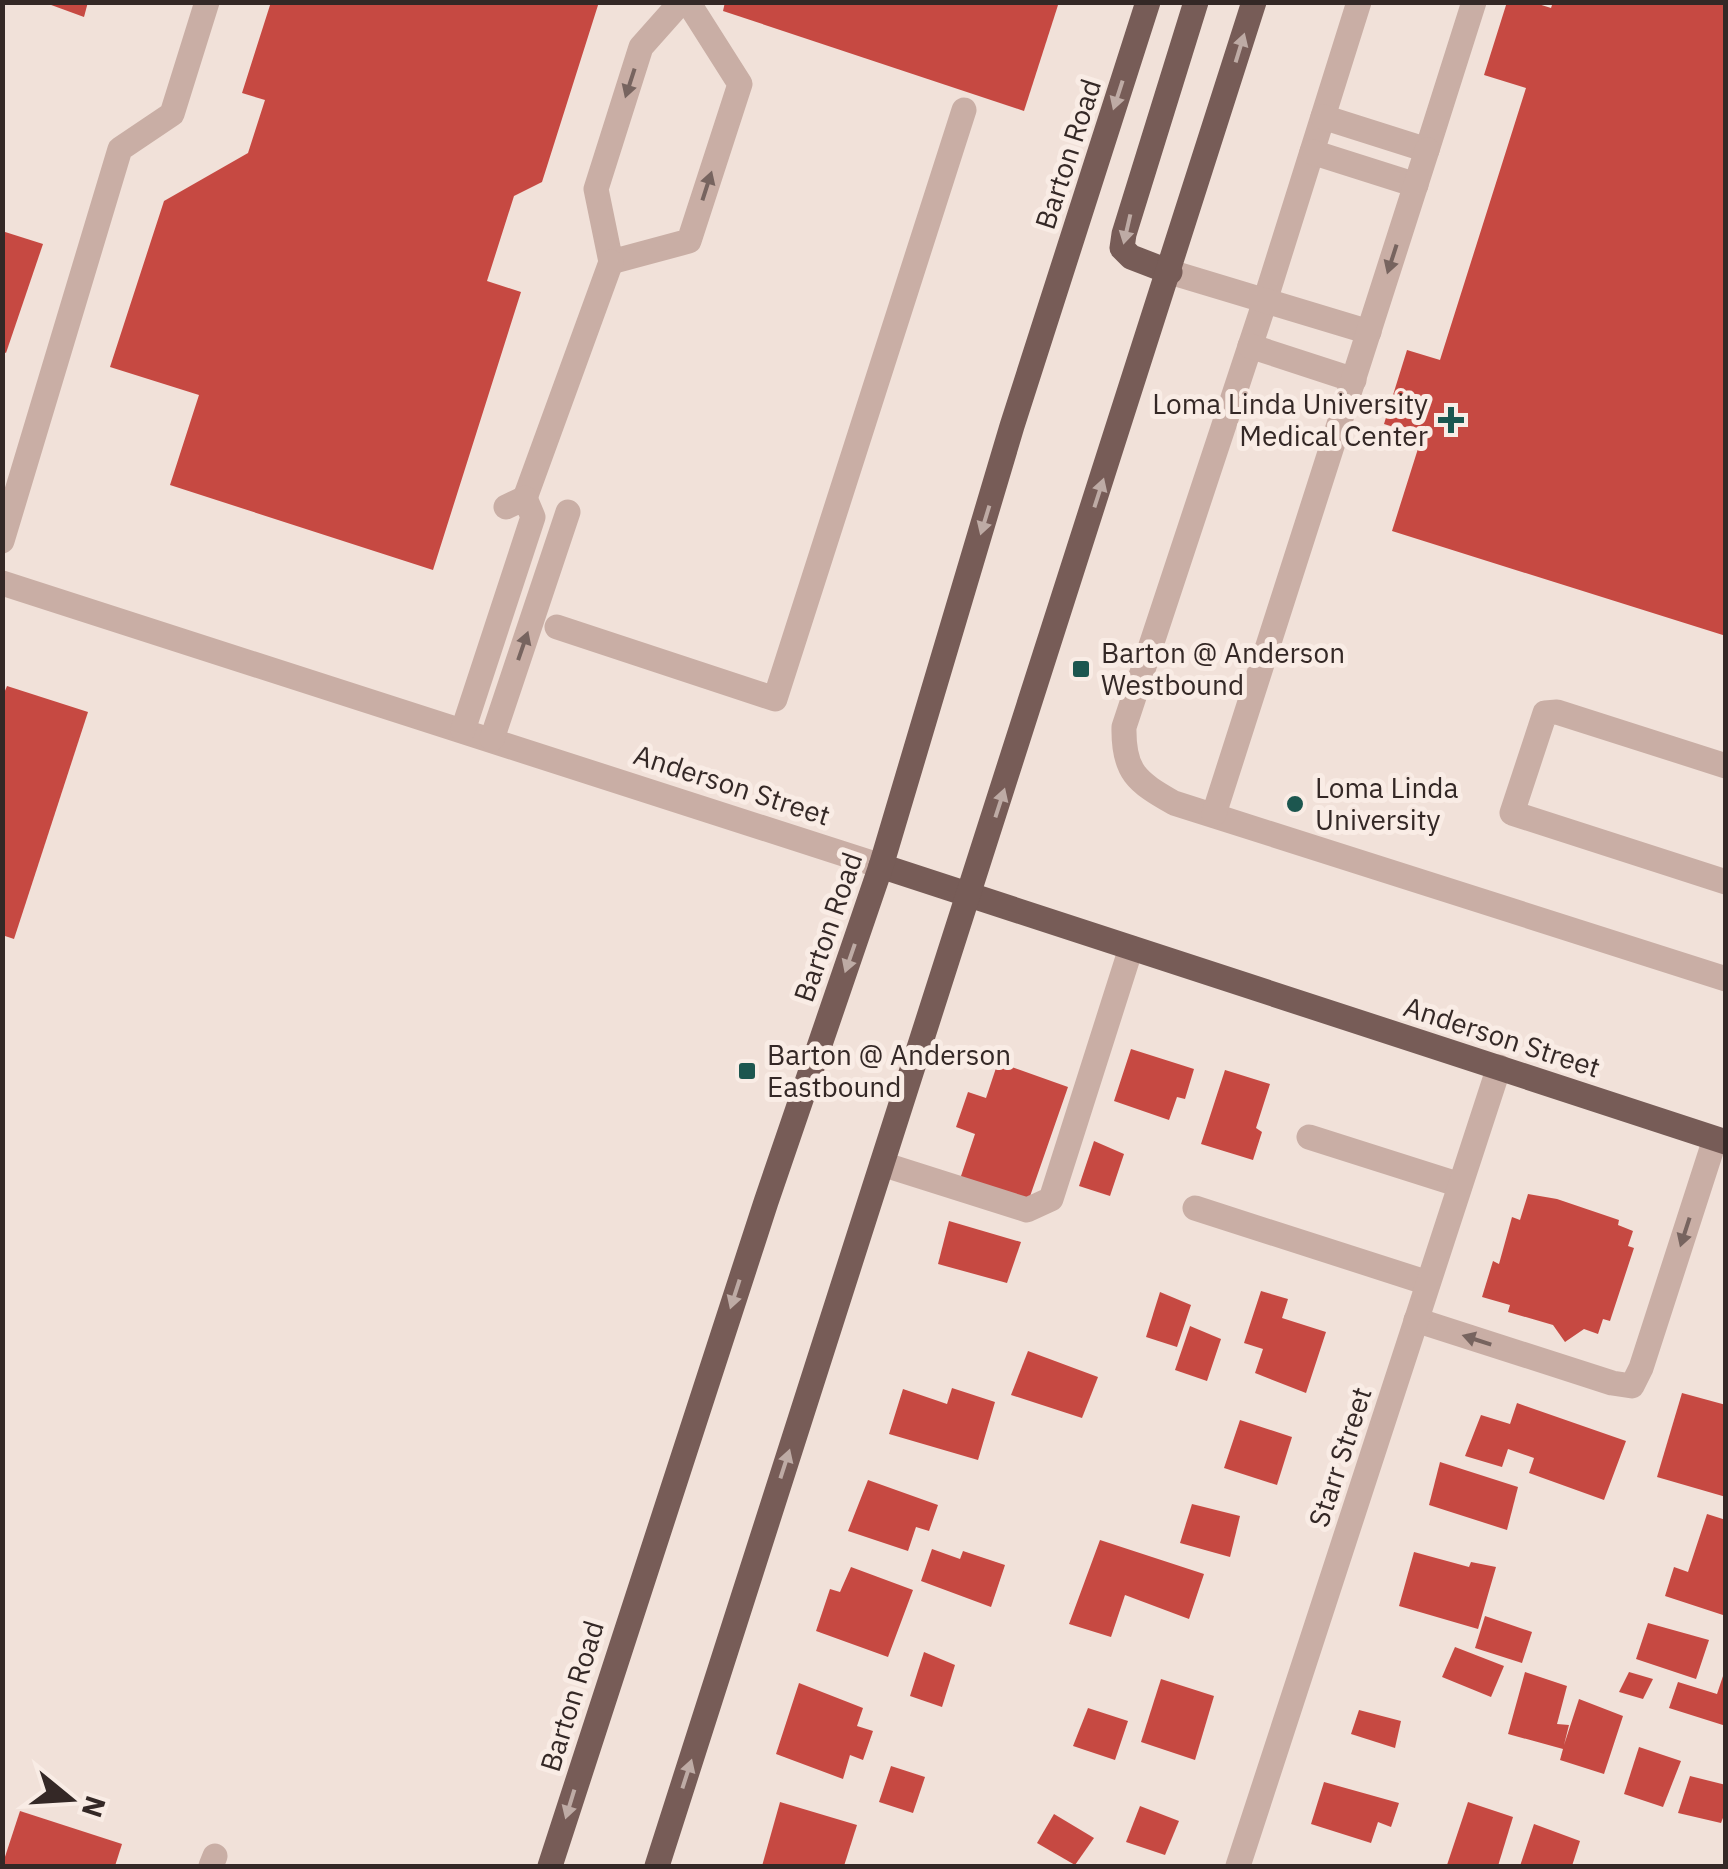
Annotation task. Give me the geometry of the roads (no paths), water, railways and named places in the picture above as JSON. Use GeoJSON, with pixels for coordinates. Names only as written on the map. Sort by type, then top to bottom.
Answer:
{"type":"FeatureCollection","features":[{"type":"Feature","properties":{"kind":"main road","name":"Barton Road"},"geometry":{"type":"LineString","coordinates":[[550,1866],[760,1220],[881,866],[1012,426],[1148,2]]}},
{"type":"Feature","properties":{"kind":"main road"},"geometry":{"type":"LineString","coordinates":[[1170,272],[1131,257],[1122,248],[1196,2]]}},
{"type":"Feature","properties":{"kind":"main road"},"geometry":{"type":"LineString","coordinates":[[657,1866],[1254,2]]}},
{"type":"Feature","properties":{"kind":"main road","name":"Anderson Street"},"geometry":{"type":"LineString","coordinates":[[881,866],[1720,1141]]}},
{"type":"Feature","properties":{"kind":"street"},"geometry":{"type":"LineString","coordinates":[[2,542],[120,149],[172,114],[207,2]]}},
{"type":"Feature","properties":{"kind":"street"},"geometry":{"type":"LineString","coordinates":[[463,730],[521,507],[610,262],[596,190],[641,47],[685,2],[740,84],[689,242],[610,262]]}},
{"type":"Feature","properties":{"kind":"street"},"geometry":{"type":"LineString","coordinates":[[1359,2],[1124,726],[1124,754],[1140,784],[1174,803],[1726,979]]}},
{"type":"Feature","properties":{"kind":"street"},"geometry":{"type":"LineString","coordinates":[[1214,814],[1474,2]]}},
{"type":"Feature","properties":{"kind":"street"},"geometry":{"type":"LineString","coordinates":[[556,626],[776,699],[964,110]]}},
{"type":"Feature","properties":{"kind":"street"},"geometry":{"type":"LineString","coordinates":[[1323,117],[1428,150]]}},
{"type":"Feature","properties":{"kind":"street"},"geometry":{"type":"LineString","coordinates":[[1312,152],[1416,185]]}},
{"type":"Feature","properties":{"kind":"street"},"geometry":{"type":"LineString","coordinates":[[1170,272],[1369,332]]}},
{"type":"Feature","properties":{"kind":"street"},"geometry":{"type":"LineString","coordinates":[[1250,346],[1354,380]]}},
{"type":"Feature","properties":{"kind":"street"},"geometry":{"type":"LineString","coordinates":[[492,739],[568,512]]}},
{"type":"Feature","properties":{"kind":"street","name":"Anderson Street"},"geometry":{"type":"LineString","coordinates":[[2,584],[881,866]]}},
{"type":"Feature","properties":{"kind":"street"},"geometry":{"type":"LineString","coordinates":[[1726,766],[1558,712],[1545,713],[1512,813],[1726,882]]}},
{"type":"Feature","properties":{"kind":"street"},"geometry":{"type":"LineString","coordinates":[[882,1164],[1027,1210],[1051,1198],[1131,948]]}},
{"type":"Feature","properties":{"kind":"street","name":"Starr Street"},"geometry":{"type":"LineString","coordinates":[[1238,1866],[1499,1067]]}},
{"type":"Feature","properties":{"kind":"street"},"geometry":{"type":"LineString","coordinates":[[1310,1137],[1460,1186]]}},
{"type":"Feature","properties":{"kind":"street"},"geometry":{"type":"LineString","coordinates":[[1416,1320],[1612,1384],[1632,1386],[1720,1141]]}},
{"type":"Feature","properties":{"kind":"street"},"geometry":{"type":"LineString","coordinates":[[1195,1208],[1428,1283]]}},
{"type":"Feature","properties":{"kind":"place","name":"Loma Linda University Medical Center"},"geometry":{"type":"Point","coordinates":[1451,420]}},
{"type":"Feature","properties":{"kind":"place","name":"Barton @ Anderson Westbound"},"geometry":{"type":"Point","coordinates":[1081,669]}},
{"type":"Feature","properties":{"kind":"place","name":"Loma Linda University"},"geometry":{"type":"Point","coordinates":[1295,804]}},
{"type":"Feature","properties":{"kind":"place","name":"Barton @ Anderson Eastbound"},"geometry":{"type":"Point","coordinates":[747,1071]}}]}
